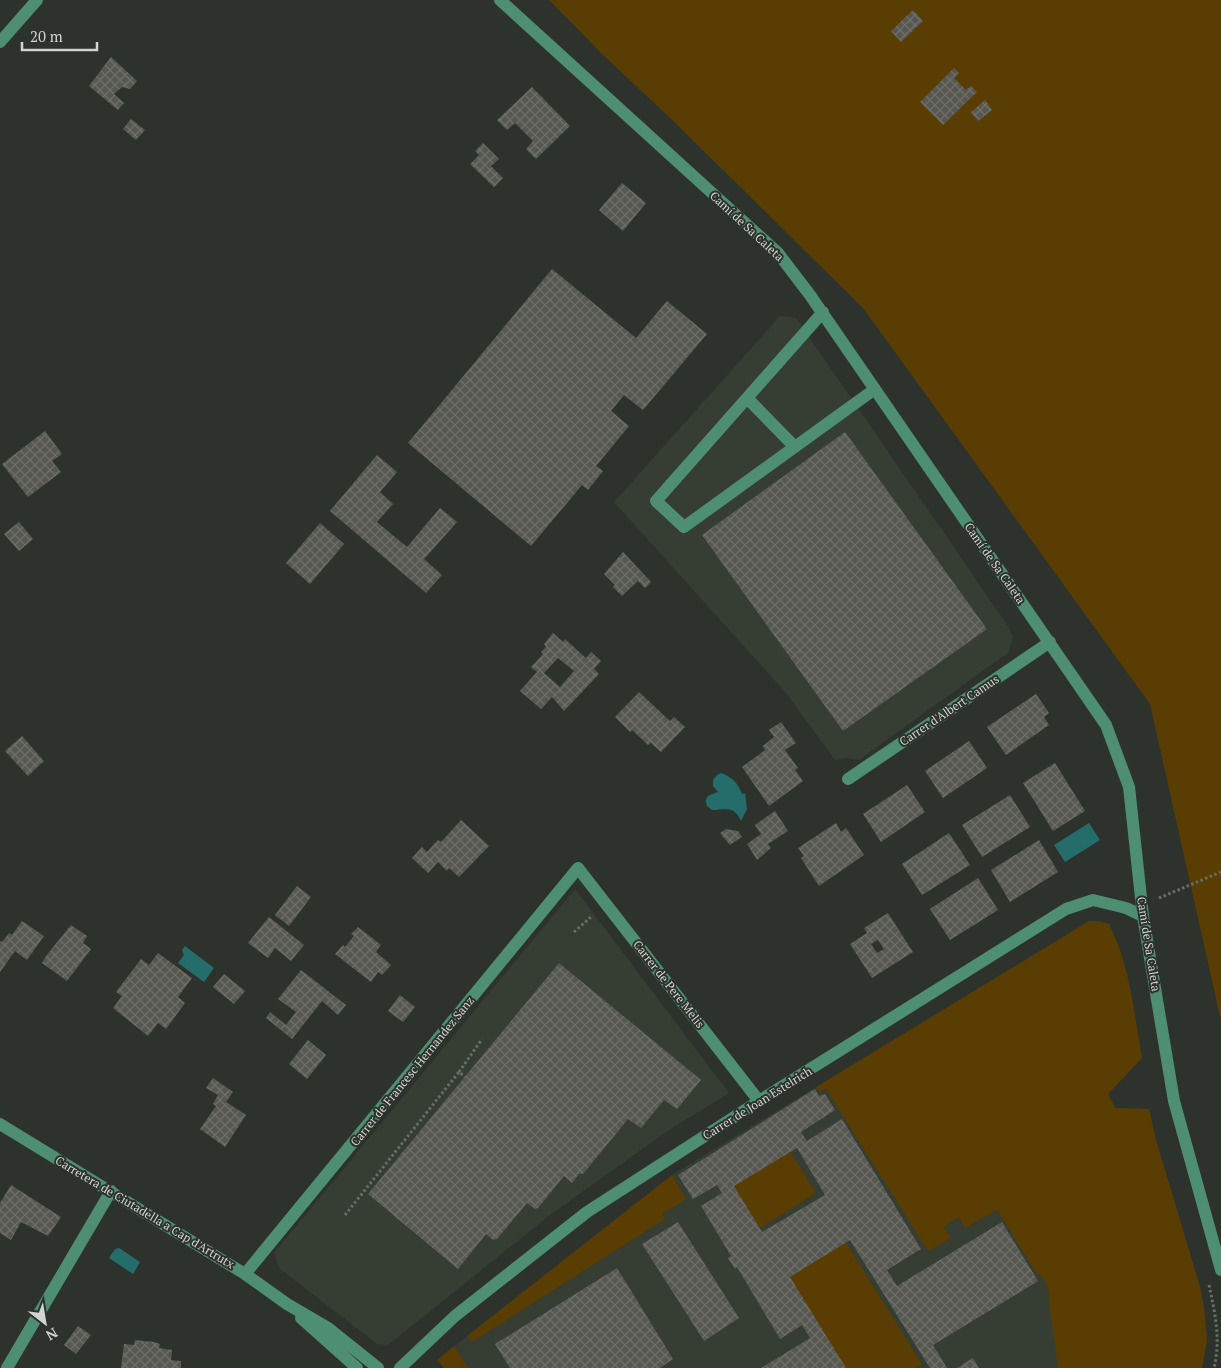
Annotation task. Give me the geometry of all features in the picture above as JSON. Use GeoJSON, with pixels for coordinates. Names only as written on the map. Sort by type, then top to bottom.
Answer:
{"type":"FeatureCollection","features":[{"type":"Feature","properties":{"kind":"street"},"geometry":{"type":"LineString","coordinates":[[0,42],[37,0]]}},
{"type":"Feature","properties":{"kind":"street","name":"Camí de Sa Caleta"},"geometry":{"type":"LineString","coordinates":[[500,0],[778,253],[822,312],[1106,725],[1129,787],[1143,916],[1174,1101],[1221,1270]]}},
{"type":"Feature","properties":{"kind":"street"},"geometry":{"type":"LineString","coordinates":[[822,312],[656,500],[684,527],[875,389]]}},
{"type":"Feature","properties":{"kind":"street"},"geometry":{"type":"LineString","coordinates":[[747,398],[795,447]]}},
{"type":"Feature","properties":{"kind":"street","name":"Carrer d'Albert Camus"},"geometry":{"type":"LineString","coordinates":[[848,779],[1050,642]]}},
{"type":"Feature","properties":{"kind":"street","name":"Carrer de Pere Melis"},"geometry":{"type":"LineString","coordinates":[[578,868],[759,1101]]}},
{"type":"Feature","properties":{"kind":"street","name":"Carrer de Francesc Hernandez Sanz"},"geometry":{"type":"LineString","coordinates":[[246,1274],[578,868]]}},
{"type":"Feature","properties":{"kind":"street","name":"Carrer de Joan Estelrich"},"geometry":{"type":"LineString","coordinates":[[400,1368],[455,1316],[587,1212],[759,1101],[1066,909],[1094,900],[1126,908],[1143,916]]}},
{"type":"Feature","properties":{"kind":"street","name":"Carretera de Ciutadella a Cap d'Artrutx"},"geometry":{"type":"LineString","coordinates":[[0,1124],[246,1274],[287,1304],[328,1328],[378,1368]]}},
{"type":"Feature","properties":{"kind":"street"},"geometry":{"type":"LineString","coordinates":[[7,1368],[111,1191]]}},
{"type":"Feature","properties":{"kind":"street","name":"Carretera de Ciutadella a Cap d'Artrutx"},"geometry":{"type":"LineString","coordinates":[[287,1304],[357,1368]]}},
{"type":"Feature","properties":{"kind":"path"},"geometry":{"type":"LineString","coordinates":[[1158,898],[1221,872]]}},
{"type":"Feature","properties":{"kind":"path"},"geometry":{"type":"LineString","coordinates":[[1158,889],[1160,907]]}},
{"type":"Feature","properties":{"kind":"path"},"geometry":{"type":"LineString","coordinates":[[574,932],[594,915]]}},
{"type":"Feature","properties":{"kind":"path"},"geometry":{"type":"LineString","coordinates":[[345,1215],[459,1072],[482,1039]]}},
{"type":"Feature","properties":{"kind":"path"},"geometry":{"type":"LineString","coordinates":[[459,1072],[465,1077]]}},
{"type":"Feature","properties":{"kind":"shaded area"},"geometry":{"type":"Polygon","coordinates":[[[549,0],[1221,0],[1221,1021],[1150,704],[863,308],[549,0]]]}},
{"type":"Feature","properties":{"kind":"shaded area"},"geometry":{"type":"Polygon","coordinates":[[[780,316],[796,318],[1008,626],[1013,637],[1009,652],[859,760],[847,758],[835,760],[786,693],[614,502],[780,316]]]}},
{"type":"Feature","properties":{"kind":"shaded area"},"geometry":{"type":"Polygon","coordinates":[[[575,889],[729,1093],[669,1130],[550,1215],[388,1345],[377,1344],[279,1268],[274,1253],[575,889]]]}},
{"type":"Feature","properties":{"kind":"shaded area"},"geometry":{"type":"Polygon","coordinates":[[[1089,921],[1109,924],[1127,973],[1142,1058],[1108,1094],[1115,1108],[1149,1109],[1156,1140],[1200,1287],[1207,1340],[1202,1368],[1058,1368],[1048,1287],[1040,1274],[1037,1274],[997,1210],[965,1228],[959,1217],[944,1227],[951,1238],[928,1251],[826,1089],[819,1092],[816,1087],[1089,921]]]}},
{"type":"Feature","properties":{"kind":"shaded area"},"geometry":{"type":"Polygon","coordinates":[[[1127,972],[1142,1058],[1108,1094],[1115,1108],[1149,1109],[1156,1140],[1200,1287],[1207,1340],[1202,1368],[444,1368],[437,1360],[672,1175],[816,1087],[819,1092],[1127,972]]]}},
{"type":"Feature","properties":{"kind":"shaded area"},"geometry":{"type":"Polygon","coordinates":[[[788,1148],[816,1193],[755,1231],[727,1186],[788,1148]]]}},
{"type":"Feature","properties":{"kind":"shaded area"},"geometry":{"type":"Polygon","coordinates":[[[672,1175],[686,1199],[662,1214],[665,1219],[472,1342],[467,1336],[672,1175]]]}},
{"type":"Feature","properties":{"kind":"shaded area"},"geometry":{"type":"Polygon","coordinates":[[[843,1238],[922,1364],[916,1368],[843,1368],[783,1274],[843,1238]]]}},
{"type":"Feature","properties":{"kind":"shaded area"},"geometry":{"type":"Polygon","coordinates":[[[454,1346],[468,1368],[444,1368],[437,1360],[454,1346]]]}},
{"type":"Feature","properties":{"kind":"water"},"geometry":{"type":"Polygon","coordinates":[[[721,773],[734,781],[742,794],[745,793],[747,809],[741,821],[732,810],[712,810],[707,806],[707,798],[718,792],[713,786],[713,780],[721,773]]]}},
{"type":"Feature","properties":{"kind":"water"},"geometry":{"type":"Polygon","coordinates":[[[1089,823],[1100,840],[1065,862],[1054,845],[1089,823]]]}},
{"type":"Feature","properties":{"kind":"water"},"geometry":{"type":"Polygon","coordinates":[[[185,946],[214,968],[204,982],[178,963],[184,955],[182,950],[185,946]]]}},
{"type":"Feature","properties":{"kind":"water"},"geometry":{"type":"Polygon","coordinates":[[[119,1248],[140,1262],[133,1274],[109,1258],[115,1249],[119,1248]]]}},
{"type":"Feature","properties":{"kind":"building"},"geometry":{"type":"Polygon","coordinates":[[[913,10],[923,21],[901,42],[891,31],[913,10]]]}},
{"type":"Feature","properties":{"kind":"building"},"geometry":{"type":"Polygon","coordinates":[[[111,57],[137,81],[130,89],[122,87],[114,94],[124,103],[118,110],[89,86],[111,57]]]}},
{"type":"Feature","properties":{"kind":"building"},"geometry":{"type":"Polygon","coordinates":[[[954,68],[959,73],[954,78],[966,90],[971,86],[977,92],[943,125],[920,102],[954,68]]]}},
{"type":"Feature","properties":{"kind":"building"},"geometry":{"type":"Polygon","coordinates":[[[532,87],[570,126],[536,159],[526,149],[533,141],[515,123],[507,130],[497,120],[532,87]]]}},
{"type":"Feature","properties":{"kind":"building"},"geometry":{"type":"Polygon","coordinates":[[[985,100],[992,110],[978,121],[971,112],[985,100]]]}},
{"type":"Feature","properties":{"kind":"building"},"geometry":{"type":"Polygon","coordinates":[[[131,119],[145,130],[136,140],[123,129],[131,119]]]}},
{"type":"Feature","properties":{"kind":"building"},"geometry":{"type":"Polygon","coordinates":[[[483,143],[499,159],[491,166],[503,178],[494,187],[470,164],[479,155],[475,151],[483,143]]]}},
{"type":"Feature","properties":{"kind":"building"},"geometry":{"type":"Polygon","coordinates":[[[622,183],[646,203],[623,231],[599,210],[622,183]]]}},
{"type":"Feature","properties":{"kind":"building"},"geometry":{"type":"Polygon","coordinates":[[[552,269],[636,338],[667,301],[707,334],[643,410],[624,395],[611,411],[629,426],[596,466],[603,471],[588,490],[582,485],[531,546],[408,443],[552,269]]]}},
{"type":"Feature","properties":{"kind":"building"},"geometry":{"type":"Polygon","coordinates":[[[45,431],[62,454],[52,461],[61,472],[28,497],[2,464],[45,431]]]}},
{"type":"Feature","properties":{"kind":"building"},"geometry":{"type":"Polygon","coordinates":[[[845,432],[987,629],[843,731],[702,535],[845,432]]]}},
{"type":"Feature","properties":{"kind":"building"},"geometry":{"type":"Polygon","coordinates":[[[377,455],[397,472],[380,492],[393,504],[377,522],[407,547],[440,508],[457,522],[424,559],[442,575],[426,593],[330,511],[377,455]]]}},
{"type":"Feature","properties":{"kind":"building"},"geometry":{"type":"Polygon","coordinates":[[[19,522],[33,539],[19,551],[4,534],[19,522]]]}},
{"type":"Feature","properties":{"kind":"building"},"geometry":{"type":"Polygon","coordinates":[[[320,523],[344,544],[310,584],[286,563],[320,523]]]}},
{"type":"Feature","properties":{"kind":"building"},"geometry":{"type":"Polygon","coordinates":[[[623,552],[651,582],[645,588],[638,581],[622,596],[613,587],[615,585],[604,574],[623,552]]]}},
{"type":"Feature","properties":{"kind":"building"},"geometry":{"type":"Polygon","coordinates":[[[553,633],[563,642],[565,639],[586,658],[591,652],[601,661],[594,669],[599,674],[564,711],[552,697],[541,709],[520,691],[537,672],[531,667],[543,654],[541,652],[546,647],[544,644],[553,633]],[[558,658],[544,673],[560,687],[574,671],[558,658]]]}},
{"type":"Feature","properties":{"kind":"building"},"geometry":{"type":"Polygon","coordinates":[[[639,692],[670,721],[674,717],[685,727],[661,752],[651,743],[648,745],[632,730],[630,732],[615,717],[639,692]]]}},
{"type":"Feature","properties":{"kind":"building"},"geometry":{"type":"Polygon","coordinates":[[[1036,694],[1049,713],[1044,717],[1049,725],[1006,755],[987,727],[1036,694]]]}},
{"type":"Feature","properties":{"kind":"building"},"geometry":{"type":"Polygon","coordinates":[[[781,722],[796,743],[785,750],[798,768],[795,770],[803,781],[769,806],[742,767],[765,750],[763,746],[774,737],[769,730],[781,722]]]}},
{"type":"Feature","properties":{"kind":"building"},"geometry":{"type":"Polygon","coordinates":[[[22,736],[44,761],[28,776],[5,751],[22,736]]]}},
{"type":"Feature","properties":{"kind":"building"},"geometry":{"type":"Polygon","coordinates":[[[969,741],[987,768],[943,798],[925,771],[969,741]]]}},
{"type":"Feature","properties":{"kind":"building"},"geometry":{"type":"Polygon","coordinates":[[[1055,763],[1085,811],[1053,831],[1023,783],[1055,763]]]}},
{"type":"Feature","properties":{"kind":"building"},"geometry":{"type":"Polygon","coordinates":[[[907,785],[925,812],[881,842],[863,814],[907,785]]]}},
{"type":"Feature","properties":{"kind":"building"},"geometry":{"type":"Polygon","coordinates":[[[1010,795],[1030,827],[982,857],[962,825],[1010,795]]]}},
{"type":"Feature","properties":{"kind":"building"},"geometry":{"type":"Polygon","coordinates":[[[775,811],[788,831],[768,844],[771,848],[757,860],[747,844],[761,834],[755,825],[775,811]]]}},
{"type":"Feature","properties":{"kind":"building"},"geometry":{"type":"Polygon","coordinates":[[[461,820],[489,846],[459,877],[449,868],[447,871],[438,862],[428,873],[412,858],[422,847],[427,852],[438,840],[441,842],[461,820]]]}},
{"type":"Feature","properties":{"kind":"building"},"geometry":{"type":"Polygon","coordinates":[[[836,823],[841,832],[846,828],[864,855],[819,886],[801,858],[804,856],[798,848],[836,823]]]}},
{"type":"Feature","properties":{"kind":"building"},"geometry":{"type":"Polygon","coordinates":[[[726,829],[738,831],[742,837],[730,845],[720,833],[726,829]]]}},
{"type":"Feature","properties":{"kind":"building"},"geometry":{"type":"Polygon","coordinates":[[[949,833],[970,865],[922,895],[902,864],[949,833]]]}},
{"type":"Feature","properties":{"kind":"building"},"geometry":{"type":"Polygon","coordinates":[[[1039,840],[1058,872],[1010,902],[991,870],[1039,840]]]}},
{"type":"Feature","properties":{"kind":"building"},"geometry":{"type":"Polygon","coordinates":[[[978,878],[998,910],[950,940],[930,909],[978,878]]]}},
{"type":"Feature","properties":{"kind":"building"},"geometry":{"type":"Polygon","coordinates":[[[297,886],[311,897],[289,926],[275,915],[297,886]]]}},
{"type":"Feature","properties":{"kind":"building"},"geometry":{"type":"Polygon","coordinates":[[[888,913],[913,952],[872,978],[850,944],[867,933],[864,928],[888,913]],[[878,940],[871,944],[877,953],[884,949],[878,940]]]}},
{"type":"Feature","properties":{"kind":"building"},"geometry":{"type":"Polygon","coordinates":[[[269,917],[304,945],[291,961],[275,948],[268,958],[248,943],[269,917]]]}},
{"type":"Feature","properties":{"kind":"building"},"geometry":{"type":"Polygon","coordinates":[[[22,921],[44,936],[27,960],[15,951],[0,972],[0,941],[2,942],[9,933],[12,935],[22,921]]]}},
{"type":"Feature","properties":{"kind":"building"},"geometry":{"type":"Polygon","coordinates":[[[71,925],[87,936],[83,943],[91,949],[67,981],[42,963],[71,925]]]}},
{"type":"Feature","properties":{"kind":"building"},"geometry":{"type":"Polygon","coordinates":[[[358,927],[381,945],[376,952],[391,965],[382,975],[378,972],[371,982],[335,954],[343,945],[345,947],[354,936],[351,934],[358,927]]]}},
{"type":"Feature","properties":{"kind":"building"},"geometry":{"type":"Polygon","coordinates":[[[158,953],[192,978],[178,997],[185,1003],[166,1029],[158,1023],[148,1036],[113,1008],[122,996],[116,992],[141,959],[149,965],[158,953]]]}},
{"type":"Feature","properties":{"kind":"building"},"geometry":{"type":"Polygon","coordinates":[[[559,963],[701,1080],[677,1109],[664,1100],[641,1128],[628,1119],[583,1174],[579,1174],[572,1183],[564,1176],[538,1208],[535,1209],[527,1203],[497,1239],[493,1240],[486,1234],[458,1269],[368,1194],[559,963]]]}},
{"type":"Feature","properties":{"kind":"building"},"geometry":{"type":"Polygon","coordinates":[[[301,970],[346,1005],[338,1015],[322,1001],[292,1039],[266,1018],[270,1012],[286,1025],[296,1012],[278,999],[301,970]]]}},
{"type":"Feature","properties":{"kind":"building"},"geometry":{"type":"Polygon","coordinates":[[[224,974],[245,991],[234,1004],[213,987],[224,974]]]}},
{"type":"Feature","properties":{"kind":"building"},"geometry":{"type":"Polygon","coordinates":[[[400,995],[415,1007],[403,1022],[388,1011],[400,995]]]}},
{"type":"Feature","properties":{"kind":"building"},"geometry":{"type":"Polygon","coordinates":[[[308,1040],[326,1055],[307,1079],[289,1064],[308,1040]]]}},
{"type":"Feature","properties":{"kind":"building"},"geometry":{"type":"Polygon","coordinates":[[[213,1078],[233,1092],[226,1102],[246,1115],[225,1147],[200,1129],[216,1106],[213,1104],[218,1095],[206,1088],[213,1078]]]}},
{"type":"Feature","properties":{"kind":"building"},"geometry":{"type":"Polygon","coordinates":[[[815,1089],[819,1096],[825,1094],[835,1110],[801,1132],[807,1141],[842,1119],[921,1249],[887,1270],[897,1286],[1002,1222],[1038,1281],[933,1345],[947,1368],[930,1368],[850,1240],[790,1277],[846,1368],[761,1368],[810,1338],[802,1325],[780,1339],[737,1267],[735,1269],[728,1258],[731,1256],[701,1206],[722,1193],[717,1185],[693,1199],[678,1175],[815,1089]],[[797,1148],[734,1186],[762,1232],[825,1195],[797,1148]]]}},
{"type":"Feature","properties":{"kind":"building"},"geometry":{"type":"Polygon","coordinates":[[[11,1185],[61,1217],[48,1236],[21,1222],[11,1240],[0,1233],[0,1203],[11,1185]]]}},
{"type":"Feature","properties":{"kind":"building"},"geometry":{"type":"Polygon","coordinates":[[[678,1222],[739,1318],[704,1341],[642,1244],[678,1222]]]}},
{"type":"Feature","properties":{"kind":"building"},"geometry":{"type":"Polygon","coordinates":[[[617,1268],[673,1359],[660,1368],[510,1368],[495,1344],[617,1268]]]}},
{"type":"Feature","properties":{"kind":"building"},"geometry":{"type":"Polygon","coordinates":[[[78,1326],[91,1335],[76,1354],[64,1345],[78,1326]]]}},
{"type":"Feature","properties":{"kind":"building"},"geometry":{"type":"Polygon","coordinates":[[[135,1340],[154,1342],[160,1344],[159,1348],[172,1350],[171,1360],[181,1361],[181,1368],[121,1368],[124,1344],[134,1345],[135,1340]]]}},
{"type":"Feature","properties":{"kind":"building"},"geometry":{"type":"Polygon","coordinates":[[[973,1358],[979,1368],[957,1368],[973,1358]]]}}]}
